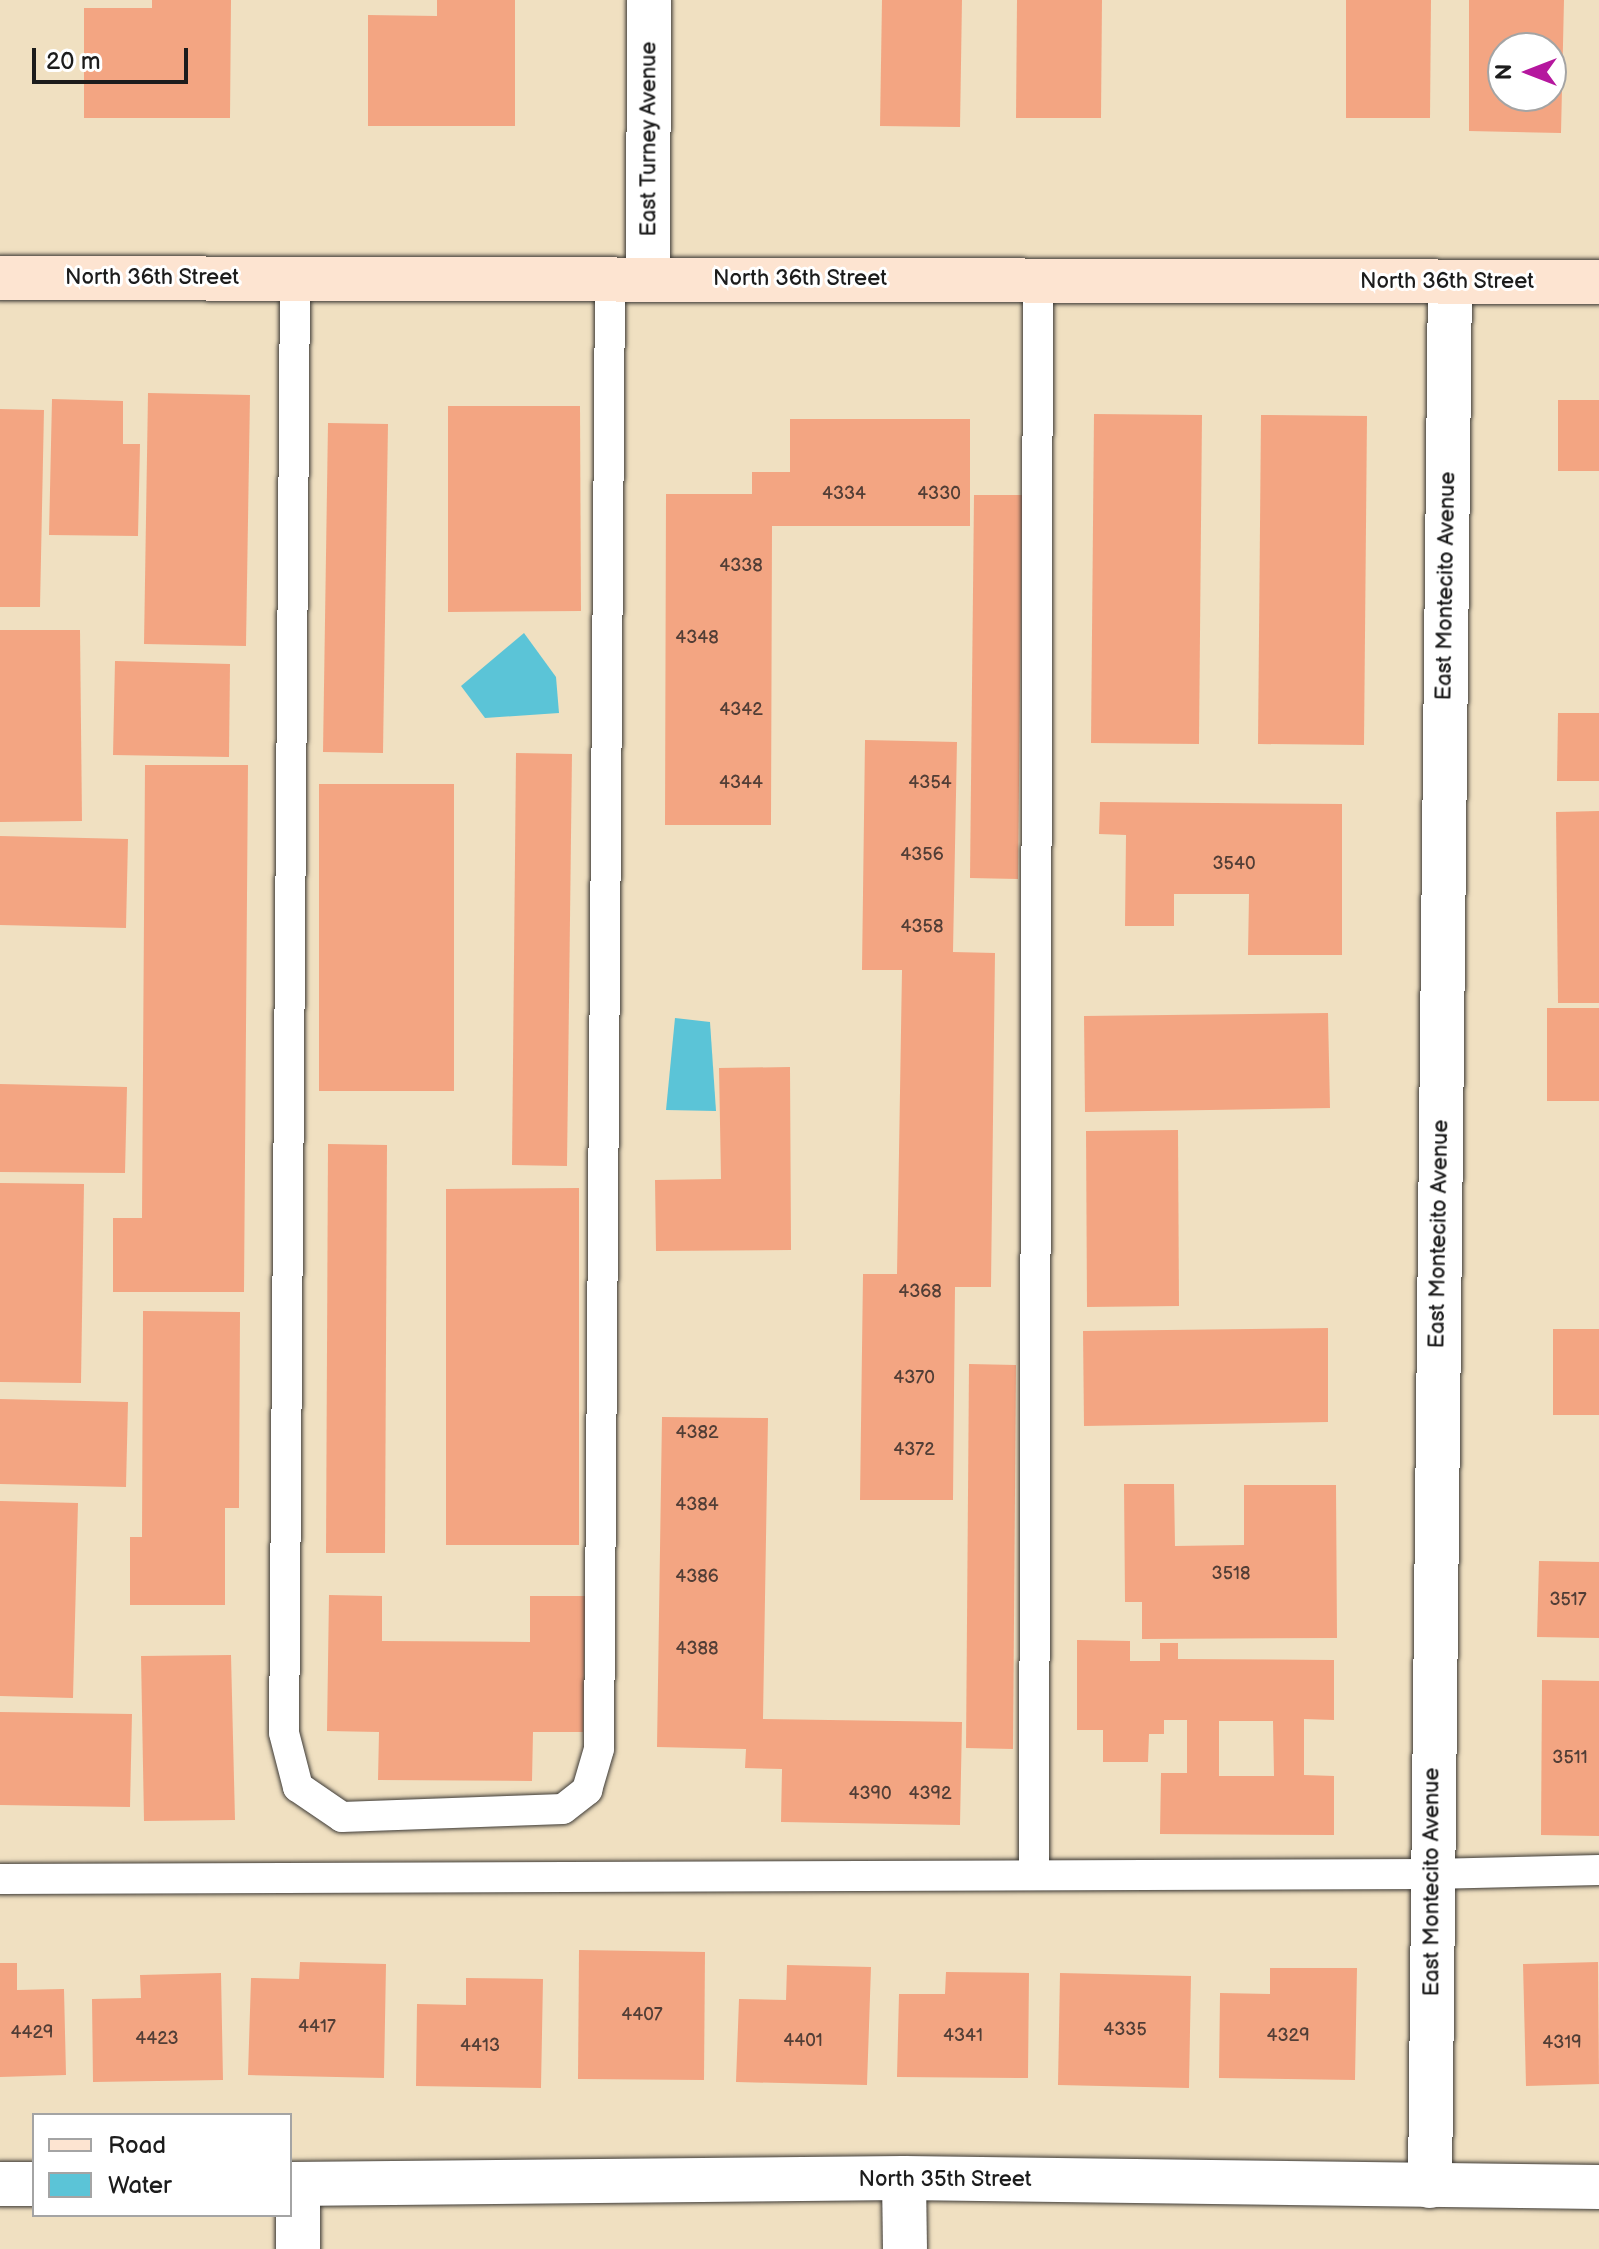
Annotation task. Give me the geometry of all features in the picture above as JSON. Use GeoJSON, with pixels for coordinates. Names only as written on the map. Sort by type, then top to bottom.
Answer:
{"type":"FeatureCollection","features":[{"type":"Feature","properties":{"kind":"main road","name":"North 36th Street"},"geometry":{"type":"LineString","coordinates":[[0,278],[1599,282]]}},
{"type":"Feature","properties":{"kind":"street","name":"East Turney Avenue"},"geometry":{"type":"LineString","coordinates":[[629,279],[649,0]]}},
{"type":"Feature","properties":{"kind":"street","name":"East Montecito Avenue"},"geometry":{"type":"LineString","coordinates":[[1430,2186],[1450,283]]}},
{"type":"Feature","properties":{"kind":"street","name":"North 35th Street"},"geometry":{"type":"LineString","coordinates":[[294,2184],[904,2178],[1599,2187]]}},
{"type":"Feature","properties":{"kind":"street"},"geometry":{"type":"LineString","coordinates":[[904,2178],[905,2249]]}},
{"type":"Feature","properties":{"kind":"street"},"geometry":{"type":"LineString","coordinates":[[0,2184],[32,2184]]}},
{"type":"Feature","properties":{"kind":"street"},"geometry":{"type":"LineString","coordinates":[[294,2184],[298,2249]]}},
{"type":"Feature","properties":{"kind":"lane"},"geometry":{"type":"LineString","coordinates":[[295,279],[284,1733],[298,1787],[342,1817],[563,1809],[587,1790],[599,1749],[629,279]]}},
{"type":"Feature","properties":{"kind":"lane"},"geometry":{"type":"LineString","coordinates":[[1034,1875],[1038,281]]}},
{"type":"Feature","properties":{"kind":"lane"},"geometry":{"type":"LineString","coordinates":[[0,1879],[1431,1874],[1599,1870]]}},
{"type":"Feature","properties":{"kind":"water"},"geometry":{"type":"Polygon","coordinates":[[[524,633],[556,677],[559,713],[485,718],[461,686],[524,633]]]}},
{"type":"Feature","properties":{"kind":"water"},"geometry":{"type":"Polygon","coordinates":[[[675,1018],[710,1022],[716,1111],[666,1110],[675,1018]]]}},
{"type":"Feature","properties":{"kind":"building"},"geometry":{"type":"Polygon","coordinates":[[[152,0],[231,0],[230,118],[84,118],[84,8],[152,8],[152,0]]]}},
{"type":"Feature","properties":{"kind":"building"},"geometry":{"type":"Polygon","coordinates":[[[437,0],[515,0],[515,126],[368,126],[368,15],[437,16],[437,0]]]}},
{"type":"Feature","properties":{"kind":"building"},"geometry":{"type":"Polygon","coordinates":[[[882,0],[962,0],[960,127],[880,126],[882,0]]]}},
{"type":"Feature","properties":{"kind":"building"},"geometry":{"type":"Polygon","coordinates":[[[1017,0],[1102,0],[1101,118],[1016,118],[1017,0]]]}},
{"type":"Feature","properties":{"kind":"building"},"geometry":{"type":"Polygon","coordinates":[[[1346,0],[1431,0],[1430,118],[1346,118],[1346,0]]]}},
{"type":"Feature","properties":{"kind":"building"},"geometry":{"type":"Polygon","coordinates":[[[1469,0],[1564,0],[1563,32],[1487,32],[1487,112],[1561,112],[1561,133],[1469,131],[1469,0]]]}},
{"type":"Feature","properties":{"kind":"building"},"geometry":{"type":"Polygon","coordinates":[[[148,393],[250,395],[246,646],[144,644],[148,393]]]}},
{"type":"Feature","properties":{"kind":"building"},"geometry":{"type":"Polygon","coordinates":[[[52,399],[123,401],[123,444],[140,444],[138,536],[49,535],[52,399]]]}},
{"type":"Feature","properties":{"kind":"building"},"geometry":{"type":"Polygon","coordinates":[[[1558,400],[1599,400],[1599,471],[1558,471],[1558,400]]]}},
{"type":"Feature","properties":{"kind":"building"},"geometry":{"type":"Polygon","coordinates":[[[448,406],[580,406],[581,611],[448,612],[448,406]]]}},
{"type":"Feature","properties":{"kind":"building"},"geometry":{"type":"Polygon","coordinates":[[[0,409],[44,410],[40,607],[0,607],[0,409]]]}},
{"type":"Feature","properties":{"kind":"building"},"geometry":{"type":"Polygon","coordinates":[[[1094,414],[1202,415],[1199,744],[1091,743],[1094,414]]]}},
{"type":"Feature","properties":{"kind":"building"},"geometry":{"type":"Polygon","coordinates":[[[1261,415],[1367,416],[1364,745],[1258,744],[1261,415]]]}},
{"type":"Feature","properties":{"kind":"building"},"geometry":{"type":"Polygon","coordinates":[[[790,419],[970,419],[970,526],[772,526],[771,825],[665,825],[666,494],[752,494],[752,472],[790,472],[790,419]]]}},
{"type":"Feature","properties":{"kind":"building"},"geometry":{"type":"Polygon","coordinates":[[[328,423],[388,424],[383,753],[323,752],[328,423]]]}},
{"type":"Feature","properties":{"kind":"building"},"geometry":{"type":"Polygon","coordinates":[[[974,495],[1022,495],[1018,879],[970,878],[974,495]]]}},
{"type":"Feature","properties":{"kind":"building"},"geometry":{"type":"Polygon","coordinates":[[[0,630],[80,630],[82,821],[0,822],[0,630]]]}},
{"type":"Feature","properties":{"kind":"building"},"geometry":{"type":"Polygon","coordinates":[[[115,661],[230,664],[229,757],[113,755],[115,661]]]}},
{"type":"Feature","properties":{"kind":"building"},"geometry":{"type":"Polygon","coordinates":[[[1558,713],[1599,713],[1599,781],[1557,781],[1558,713]]]}},
{"type":"Feature","properties":{"kind":"building"},"geometry":{"type":"Polygon","coordinates":[[[865,740],[957,742],[953,952],[995,953],[991,1287],[955,1287],[953,1500],[860,1500],[863,1274],[897,1274],[902,970],[862,970],[865,740]]]}},
{"type":"Feature","properties":{"kind":"building"},"geometry":{"type":"Polygon","coordinates":[[[516,753],[572,754],[567,1166],[512,1165],[516,753]]]}},
{"type":"Feature","properties":{"kind":"building"},"geometry":{"type":"Polygon","coordinates":[[[145,765],[248,765],[244,1292],[113,1292],[113,1218],[142,1218],[145,765]]]}},
{"type":"Feature","properties":{"kind":"building"},"geometry":{"type":"Polygon","coordinates":[[[319,784],[454,784],[454,1091],[319,1091],[319,784]]]}},
{"type":"Feature","properties":{"kind":"building"},"geometry":{"type":"Polygon","coordinates":[[[1100,802],[1342,804],[1342,955],[1248,955],[1249,894],[1174,894],[1174,926],[1125,926],[1126,835],[1099,834],[1100,802]]]}},
{"type":"Feature","properties":{"kind":"building"},"geometry":{"type":"Polygon","coordinates":[[[1599,811],[1599,1003],[1558,1003],[1556,812],[1599,811]]]}},
{"type":"Feature","properties":{"kind":"building"},"geometry":{"type":"Polygon","coordinates":[[[0,836],[128,839],[126,928],[0,925],[0,836]]]}},
{"type":"Feature","properties":{"kind":"building"},"geometry":{"type":"Polygon","coordinates":[[[1547,1008],[1599,1008],[1599,1101],[1547,1101],[1547,1008]]]}},
{"type":"Feature","properties":{"kind":"building"},"geometry":{"type":"Polygon","coordinates":[[[1328,1013],[1330,1108],[1085,1112],[1084,1016],[1328,1013]]]}},
{"type":"Feature","properties":{"kind":"building"},"geometry":{"type":"Polygon","coordinates":[[[790,1067],[791,1250],[656,1251],[655,1180],[721,1179],[719,1068],[790,1067]]]}},
{"type":"Feature","properties":{"kind":"building"},"geometry":{"type":"Polygon","coordinates":[[[0,1084],[127,1087],[125,1173],[0,1172],[0,1084]]]}},
{"type":"Feature","properties":{"kind":"building"},"geometry":{"type":"Polygon","coordinates":[[[1178,1130],[1179,1306],[1087,1307],[1086,1131],[1178,1130]]]}},
{"type":"Feature","properties":{"kind":"building"},"geometry":{"type":"Polygon","coordinates":[[[328,1144],[387,1145],[385,1553],[326,1553],[328,1144]]]}},
{"type":"Feature","properties":{"kind":"building"},"geometry":{"type":"Polygon","coordinates":[[[0,1183],[84,1184],[81,1383],[0,1382],[0,1183]]]}},
{"type":"Feature","properties":{"kind":"building"},"geometry":{"type":"Polygon","coordinates":[[[579,1188],[579,1545],[446,1545],[446,1189],[579,1188]]]}},
{"type":"Feature","properties":{"kind":"building"},"geometry":{"type":"Polygon","coordinates":[[[143,1311],[240,1312],[239,1508],[225,1508],[225,1605],[130,1605],[130,1537],[142,1537],[143,1311]]]}},
{"type":"Feature","properties":{"kind":"building"},"geometry":{"type":"Polygon","coordinates":[[[1328,1328],[1328,1422],[1084,1426],[1083,1331],[1328,1328]]]}},
{"type":"Feature","properties":{"kind":"building"},"geometry":{"type":"Polygon","coordinates":[[[1553,1329],[1599,1329],[1599,1415],[1553,1415],[1553,1329]]]}},
{"type":"Feature","properties":{"kind":"building"},"geometry":{"type":"Polygon","coordinates":[[[969,1364],[1016,1365],[1013,1749],[966,1748],[969,1364]]]}},
{"type":"Feature","properties":{"kind":"building"},"geometry":{"type":"Polygon","coordinates":[[[0,1399],[128,1402],[126,1487],[0,1484],[0,1399]]]}},
{"type":"Feature","properties":{"kind":"building"},"geometry":{"type":"Polygon","coordinates":[[[662,1417],[768,1418],[763,1719],[962,1722],[960,1825],[781,1822],[782,1769],[745,1768],[746,1749],[657,1747],[662,1417]]]}},
{"type":"Feature","properties":{"kind":"building"},"geometry":{"type":"Polygon","coordinates":[[[1124,1484],[1174,1484],[1175,1546],[1244,1545],[1244,1485],[1336,1485],[1337,1638],[1142,1639],[1142,1602],[1125,1602],[1124,1484]]]}},
{"type":"Feature","properties":{"kind":"building"},"geometry":{"type":"Polygon","coordinates":[[[0,1501],[78,1503],[73,1698],[0,1696],[0,1501]]]}},
{"type":"Feature","properties":{"kind":"building"},"geometry":{"type":"Polygon","coordinates":[[[1539,1561],[1599,1562],[1599,1638],[1537,1637],[1539,1561]]]}},
{"type":"Feature","properties":{"kind":"building"},"geometry":{"type":"Polygon","coordinates":[[[329,1595],[382,1596],[382,1641],[530,1642],[530,1596],[585,1596],[583,1732],[533,1732],[532,1781],[378,1780],[379,1732],[327,1731],[329,1595]]]}},
{"type":"Feature","properties":{"kind":"building"},"geometry":{"type":"Polygon","coordinates":[[[1077,1640],[1130,1641],[1130,1661],[1160,1661],[1160,1643],[1178,1643],[1178,1659],[1334,1660],[1334,1720],[1304,1719],[1304,1775],[1334,1776],[1334,1835],[1160,1834],[1161,1773],[1187,1773],[1187,1720],[1164,1720],[1164,1734],[1149,1734],[1148,1762],[1103,1762],[1103,1730],[1077,1730],[1077,1640]],[[1219,1721],[1219,1776],[1274,1776],[1273,1721],[1219,1721]]]}},
{"type":"Feature","properties":{"kind":"building"},"geometry":{"type":"Polygon","coordinates":[[[231,1655],[235,1820],[144,1821],[141,1656],[231,1655]]]}},
{"type":"Feature","properties":{"kind":"building"},"geometry":{"type":"Polygon","coordinates":[[[1542,1680],[1599,1681],[1599,1836],[1541,1835],[1542,1680]]]}},
{"type":"Feature","properties":{"kind":"building"},"geometry":{"type":"Polygon","coordinates":[[[0,1712],[132,1714],[130,1807],[0,1805],[0,1712]]]}},
{"type":"Feature","properties":{"kind":"building"},"geometry":{"type":"Polygon","coordinates":[[[579,1950],[705,1952],[704,2080],[578,2079],[579,1950]]]}},
{"type":"Feature","properties":{"kind":"building"},"geometry":{"type":"Polygon","coordinates":[[[300,1962],[386,1964],[384,2078],[248,2075],[251,1978],[299,1979],[300,1962]]]}},
{"type":"Feature","properties":{"kind":"building"},"geometry":{"type":"Polygon","coordinates":[[[1598,1962],[1599,2084],[1526,2086],[1523,1964],[1598,1962]]]}},
{"type":"Feature","properties":{"kind":"building"},"geometry":{"type":"Polygon","coordinates":[[[0,1963],[17,1963],[17,1990],[64,1989],[66,2075],[0,2077],[0,1963]]]}},
{"type":"Feature","properties":{"kind":"building"},"geometry":{"type":"Polygon","coordinates":[[[787,1965],[871,1967],[867,2085],[736,2082],[739,1999],[786,2000],[787,1965]]]}},
{"type":"Feature","properties":{"kind":"building"},"geometry":{"type":"Polygon","coordinates":[[[1270,1968],[1357,1968],[1355,2080],[1219,2078],[1220,1993],[1270,1994],[1270,1968]]]}},
{"type":"Feature","properties":{"kind":"building"},"geometry":{"type":"Polygon","coordinates":[[[946,1972],[1029,1973],[1028,2078],[897,2077],[899,1994],[945,1994],[946,1972]]]}},
{"type":"Feature","properties":{"kind":"building"},"geometry":{"type":"Polygon","coordinates":[[[221,1973],[223,2080],[93,2082],[92,1999],[141,1998],[140,1975],[221,1973]]]}},
{"type":"Feature","properties":{"kind":"building"},"geometry":{"type":"Polygon","coordinates":[[[1060,1973],[1191,1976],[1189,2088],[1058,2085],[1060,1973]]]}},
{"type":"Feature","properties":{"kind":"building"},"geometry":{"type":"Polygon","coordinates":[[[466,1978],[543,1979],[541,2088],[416,2086],[417,2004],[466,2005],[466,1978]]]}}]}
